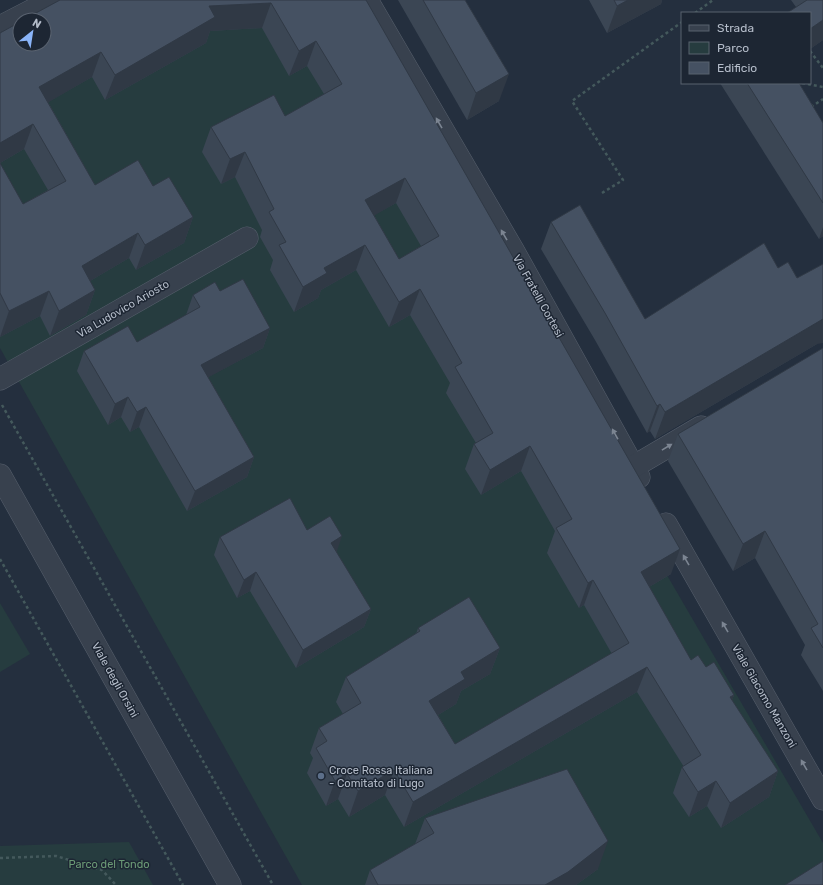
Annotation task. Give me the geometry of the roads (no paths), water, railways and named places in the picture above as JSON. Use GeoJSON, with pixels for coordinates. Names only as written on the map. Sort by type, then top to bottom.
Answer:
{"type":"FeatureCollection","features":[{"type":"Feature","properties":{"kind":"street"},"geometry":{"type":"LineString","coordinates":[[0,27],[52,0]]}},
{"type":"Feature","properties":{"kind":"street","name":"Via Fratelli Cortesi"},"geometry":{"type":"LineString","coordinates":[[367,0],[513,250],[633,467],[706,593]]}},
{"type":"Feature","properties":{"kind":"street","name":"Via Ludovico Ariosto"},"geometry":{"type":"LineString","coordinates":[[0,379],[247,238]]}},
{"type":"Feature","properties":{"kind":"street"},"geometry":{"type":"LineString","coordinates":[[633,467],[714,419]]}},
{"type":"Feature","properties":{"kind":"street","name":"Viale degli Orsini"},"geometry":{"type":"LineString","coordinates":[[0,476],[230,885]]}},
{"type":"Feature","properties":{"kind":"street","name":"Viale Giacomo Manzoni"},"geometry":{"type":"LineString","coordinates":[[706,593],[823,799]]}},
{"type":"Feature","properties":{"kind":"place","name":"Croce Rossa Italiana - Comitato di Lugo"},"geometry":{"type":"Point","coordinates":[321,776]}},
{"type":"Feature","properties":{"kind":"park label","name":"Parco del Tondo"},"geometry":{"type":"Point","coordinates":[109,864]}}]}
